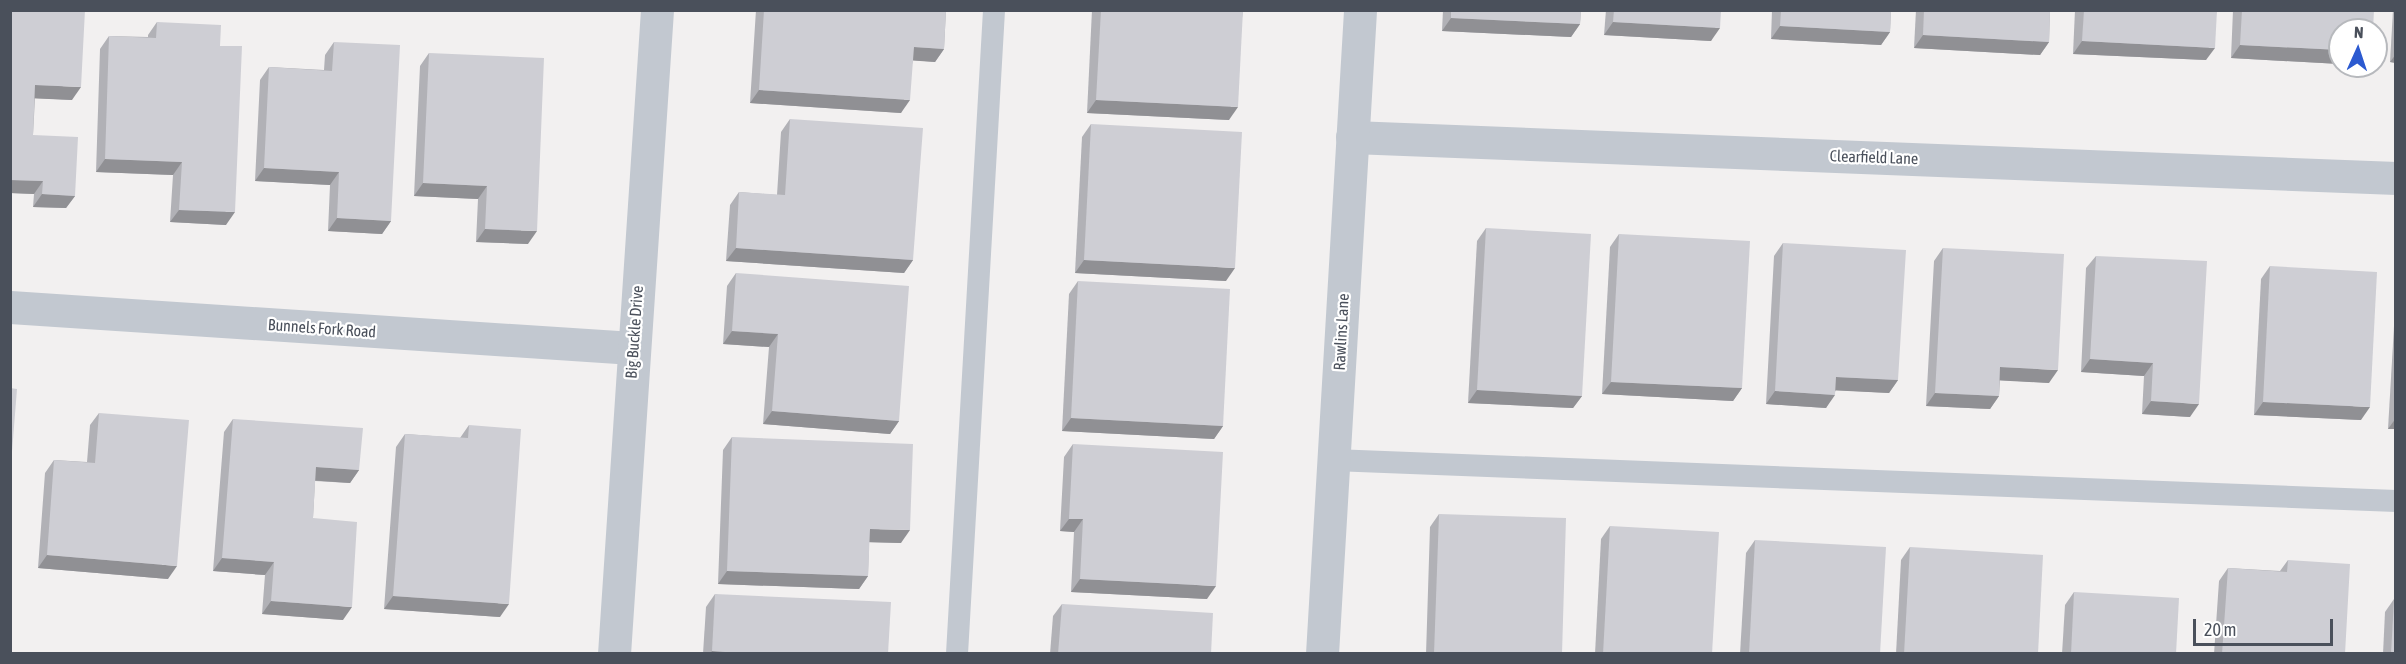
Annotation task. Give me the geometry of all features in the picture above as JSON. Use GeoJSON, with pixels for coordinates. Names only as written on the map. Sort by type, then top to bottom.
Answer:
{"type":"FeatureCollection","features":[{"type":"Feature","properties":{"kind":"street","name":"Big Buckle Drive"},"geometry":{"type":"LineString","coordinates":[[614,654],[657,10]]}},
{"type":"Feature","properties":{"kind":"street","name":"Rawlins Lane"},"geometry":{"type":"LineString","coordinates":[[1322,654],[1359,10]]}},
{"type":"Feature","properties":{"kind":"street","name":"Clearfield Lane"},"geometry":{"type":"LineString","coordinates":[[1352,137],[2396,178]]}},
{"type":"Feature","properties":{"kind":"street","name":"Bunnels Fork Road"},"geometry":{"type":"LineString","coordinates":[[10,307],[633,348]]}},
{"type":"Feature","properties":{"kind":"lane"},"geometry":{"type":"LineString","coordinates":[[957,654],[994,10]]}},
{"type":"Feature","properties":{"kind":"lane"},"geometry":{"type":"LineString","coordinates":[[1333,460],[2396,501]]}},
{"type":"Feature","properties":{"kind":"building"},"geometry":{"type":"Polygon","coordinates":[[[10,10],[85,10],[81,87],[35,85],[33,135],[78,137],[75,196],[42,194],[43,181],[10,180],[10,10]]]}},
{"type":"Feature","properties":{"kind":"building"},"geometry":{"type":"Polygon","coordinates":[[[764,10],[946,10],[944,49],[914,47],[910,100],[759,90],[764,10]]]}},
{"type":"Feature","properties":{"kind":"building"},"geometry":{"type":"Polygon","coordinates":[[[1101,10],[1243,10],[1238,107],[1096,100],[1101,10]]]}},
{"type":"Feature","properties":{"kind":"building"},"geometry":{"type":"Polygon","coordinates":[[[1451,10],[1581,10],[1580,24],[1451,18],[1451,10]]]}},
{"type":"Feature","properties":{"kind":"building"},"geometry":{"type":"Polygon","coordinates":[[[1614,10],[1721,10],[1720,28],[1613,22],[1614,10]]]}},
{"type":"Feature","properties":{"kind":"building"},"geometry":{"type":"Polygon","coordinates":[[[1781,10],[1891,10],[1890,32],[1780,26],[1781,10]]]}},
{"type":"Feature","properties":{"kind":"building"},"geometry":{"type":"Polygon","coordinates":[[[1924,10],[2050,10],[2049,42],[1923,35],[1924,10]]]}},
{"type":"Feature","properties":{"kind":"building"},"geometry":{"type":"Polygon","coordinates":[[[2084,10],[2217,10],[2215,48],[2082,41],[2084,10]]]}},
{"type":"Feature","properties":{"kind":"building"},"geometry":{"type":"Polygon","coordinates":[[[2242,10],[2374,10],[2374,18],[2328,18],[2328,49],[2240,45],[2242,10]]]}},
{"type":"Feature","properties":{"kind":"building"},"geometry":{"type":"Polygon","coordinates":[[[157,22],[221,25],[220,46],[242,46],[235,212],[179,210],[182,162],[105,159],[109,36],[156,38],[157,22]]]}},
{"type":"Feature","properties":{"kind":"building"},"geometry":{"type":"Polygon","coordinates":[[[334,42],[400,45],[391,221],[337,218],[339,172],[264,168],[269,67],[332,71],[334,42]]]}},
{"type":"Feature","properties":{"kind":"building"},"geometry":{"type":"Polygon","coordinates":[[[429,53],[544,58],[537,231],[485,229],[487,186],[423,183],[429,53]]]}},
{"type":"Feature","properties":{"kind":"building"},"geometry":{"type":"Polygon","coordinates":[[[790,119],[923,128],[913,260],[736,248],[739,192],[785,195],[790,119]]]}},
{"type":"Feature","properties":{"kind":"building"},"geometry":{"type":"Polygon","coordinates":[[[1091,124],[1242,132],[1235,268],[1084,260],[1091,124]]]}},
{"type":"Feature","properties":{"kind":"building"},"geometry":{"type":"Polygon","coordinates":[[[1486,228],[1591,234],[1582,396],[1477,390],[1486,228]]]}},
{"type":"Feature","properties":{"kind":"building"},"geometry":{"type":"Polygon","coordinates":[[[1619,234],[1750,241],[1742,388],[1611,382],[1619,234]]]}},
{"type":"Feature","properties":{"kind":"building"},"geometry":{"type":"Polygon","coordinates":[[[1783,243],[1906,250],[1898,380],[1836,377],[1835,395],[1775,391],[1783,243]]]}},
{"type":"Feature","properties":{"kind":"building"},"geometry":{"type":"Polygon","coordinates":[[[1943,248],[2064,254],[2058,370],[2000,367],[1999,396],[1935,393],[1943,248]]]}},
{"type":"Feature","properties":{"kind":"building"},"geometry":{"type":"Polygon","coordinates":[[[2096,256],[2207,261],[2199,404],[2151,401],[2153,363],[2090,359],[2096,256]]]}},
{"type":"Feature","properties":{"kind":"building"},"geometry":{"type":"Polygon","coordinates":[[[2270,266],[2377,272],[2370,407],[2263,402],[2270,266]]]}},
{"type":"Feature","properties":{"kind":"building"},"geometry":{"type":"Polygon","coordinates":[[[736,273],[909,286],[899,421],[772,411],[778,334],[732,331],[736,273]]]}},
{"type":"Feature","properties":{"kind":"building"},"geometry":{"type":"Polygon","coordinates":[[[1078,281],[1230,289],[1223,426],[1071,418],[1078,281]]]}},
{"type":"Feature","properties":{"kind":"building"},"geometry":{"type":"Polygon","coordinates":[[[10,388],[17,389],[10,477],[10,388]]]}},
{"type":"Feature","properties":{"kind":"building"},"geometry":{"type":"Polygon","coordinates":[[[99,413],[189,420],[177,566],[47,555],[54,460],[95,463],[99,413]]]}},
{"type":"Feature","properties":{"kind":"building"},"geometry":{"type":"Polygon","coordinates":[[[233,419],[363,428],[359,470],[316,467],[313,518],[357,522],[352,607],[271,601],[274,562],[222,558],[233,419]]]}},
{"type":"Feature","properties":{"kind":"building"},"geometry":{"type":"Polygon","coordinates":[[[469,425],[521,429],[509,604],[393,596],[405,434],[468,438],[469,425]]]}},
{"type":"Feature","properties":{"kind":"building"},"geometry":{"type":"Polygon","coordinates":[[[732,437],[913,444],[910,530],[870,529],[868,576],[727,571],[732,437]]]}},
{"type":"Feature","properties":{"kind":"building"},"geometry":{"type":"Polygon","coordinates":[[[1073,444],[1223,452],[1216,586],[1080,579],[1083,519],[1069,519],[1073,444]]]}},
{"type":"Feature","properties":{"kind":"building"},"geometry":{"type":"Polygon","coordinates":[[[1439,514],[1566,518],[1562,654],[1434,654],[1439,514]]]}},
{"type":"Feature","properties":{"kind":"building"},"geometry":{"type":"Polygon","coordinates":[[[1610,526],[1719,532],[1712,654],[1603,654],[1610,526]]]}},
{"type":"Feature","properties":{"kind":"building"},"geometry":{"type":"Polygon","coordinates":[[[1755,540],[1886,547],[1880,654],[1749,654],[1755,540]]]}},
{"type":"Feature","properties":{"kind":"building"},"geometry":{"type":"Polygon","coordinates":[[[1910,547],[2043,555],[2038,654],[1904,654],[1910,547]]]}},
{"type":"Feature","properties":{"kind":"building"},"geometry":{"type":"Polygon","coordinates":[[[2288,560],[2350,564],[2345,654],[2222,654],[2228,568],[2287,572],[2288,560]]]}},
{"type":"Feature","properties":{"kind":"building"},"geometry":{"type":"Polygon","coordinates":[[[2074,592],[2179,598],[2176,654],[2071,654],[2074,592]]]}},
{"type":"Feature","properties":{"kind":"building"},"geometry":{"type":"Polygon","coordinates":[[[715,594],[891,602],[888,654],[752,654],[712,651],[715,594]]]}},
{"type":"Feature","properties":{"kind":"building"},"geometry":{"type":"Polygon","coordinates":[[[2394,599],[2396,599],[2396,654],[2391,654],[2394,599]]]}},
{"type":"Feature","properties":{"kind":"building"},"geometry":{"type":"Polygon","coordinates":[[[1062,604],[1213,613],[1211,654],[1058,654],[1062,604]]]}}]}
